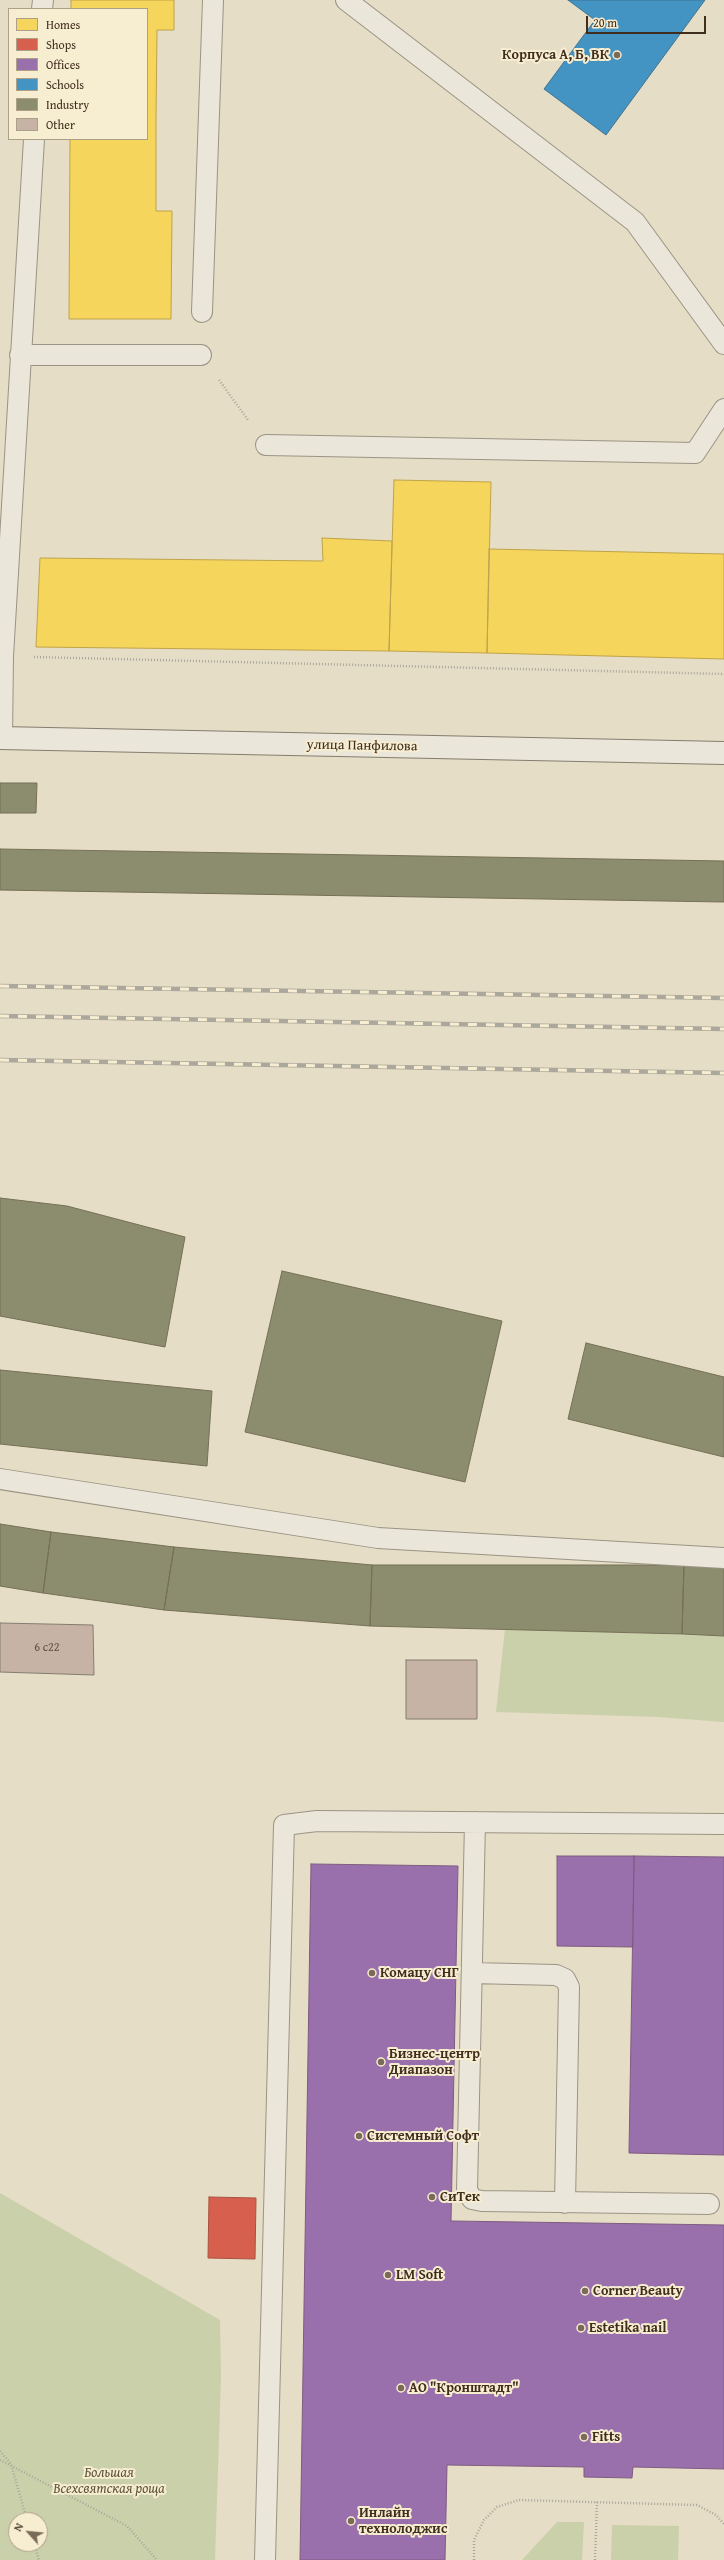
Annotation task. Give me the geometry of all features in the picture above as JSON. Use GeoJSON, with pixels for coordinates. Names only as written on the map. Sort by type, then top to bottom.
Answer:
{"type":"FeatureCollection","features":[{"type":"Feature","properties":{"kind":"street","name":"улица Панфилова"},"geometry":{"type":"LineString","coordinates":[[1,738],[724,753]]}},
{"type":"Feature","properties":{"kind":"lane"},"geometry":{"type":"LineString","coordinates":[[202,312],[213,0]]}},
{"type":"Feature","properties":{"kind":"lane"},"geometry":{"type":"LineString","coordinates":[[346,0],[635,222],[724,344]]}},
{"type":"Feature","properties":{"kind":"lane"},"geometry":{"type":"LineString","coordinates":[[1,738],[3,656],[34,140]]}},
{"type":"Feature","properties":{"kind":"lane"},"geometry":{"type":"LineString","coordinates":[[20,356],[201,354]]}},
{"type":"Feature","properties":{"kind":"lane"},"geometry":{"type":"LineString","coordinates":[[266,445],[695,453],[724,409]]}},
{"type":"Feature","properties":{"kind":"lane"},"geometry":{"type":"LineString","coordinates":[[0,1479],[378,1538],[724,1558]]}},
{"type":"Feature","properties":{"kind":"lane"},"geometry":{"type":"LineString","coordinates":[[265,2560],[284,1826],[317,1821],[724,1824]]}},
{"type":"Feature","properties":{"kind":"lane"},"geometry":{"type":"LineString","coordinates":[[475,1822],[467,2190],[472,2199],[482,2202],[708,2204]]}},
{"type":"Feature","properties":{"kind":"lane"},"geometry":{"type":"LineString","coordinates":[[472,1973],[556,1975],[565,1979],[569,1987],[565,2203]]}},
{"type":"Feature","properties":{"kind":"path"},"geometry":{"type":"LineString","coordinates":[[201,354],[266,445]]}},
{"type":"Feature","properties":{"kind":"path"},"geometry":{"type":"LineString","coordinates":[[3,656],[724,674]]}},
{"type":"Feature","properties":{"kind":"path"},"geometry":{"type":"LineString","coordinates":[[0,2451],[12,2464],[25,2512]]}},
{"type":"Feature","properties":{"kind":"path"},"geometry":{"type":"LineString","coordinates":[[0,2460],[12,2464],[127,2526],[156,2560]]}},
{"type":"Feature","properties":{"kind":"path"},"geometry":{"type":"LineString","coordinates":[[474,2560],[474,2540],[484,2520],[497,2507],[519,2500],[696,2505],[716,2515],[724,2524]]}},
{"type":"Feature","properties":{"kind":"path"},"geometry":{"type":"LineString","coordinates":[[595,2560],[597,2502]]}},
{"type":"Feature","properties":{"kind":"green space"},"geometry":{"type":"Polygon","coordinates":[[[505,1629],[724,1636],[724,1722],[658,1717],[496,1712],[505,1629]]]}},
{"type":"Feature","properties":{"kind":"green space","name":"Большая Всехсвятская роща"},"geometry":{"type":"Polygon","coordinates":[[[0,2193],[220,2320],[221,2377],[215,2560],[0,2560],[0,2193]]]}},
{"type":"Feature","properties":{"kind":"green space"},"geometry":{"type":"Polygon","coordinates":[[[557,2522],[584,2522],[582,2560],[522,2560],[557,2522]]]}},
{"type":"Feature","properties":{"kind":"green space"},"geometry":{"type":"Polygon","coordinates":[[[612,2525],[679,2526],[678,2560],[611,2560],[612,2525]]]}},
{"type":"Feature","properties":{"kind":"building: Homes"},"geometry":{"type":"Polygon","coordinates":[[[71,0],[174,0],[174,30],[157,30],[156,120],[156,211],[172,211],[171,319],[69,319],[70,140],[148,140],[148,8],[71,8],[71,0]]]}},
{"type":"Feature","properties":{"kind":"building: Homes"},"geometry":{"type":"Polygon","coordinates":[[[394,480],[491,482],[487,653],[389,651],[394,480]]]}},
{"type":"Feature","properties":{"kind":"building: Homes"},"geometry":{"type":"Polygon","coordinates":[[[322,538],[392,541],[389,651],[36,647],[40,558],[323,561],[322,538]]]}},
{"type":"Feature","properties":{"kind":"building: Homes"},"geometry":{"type":"Polygon","coordinates":[[[489,549],[724,554],[724,659],[487,653],[489,549]]]}},
{"type":"Feature","properties":{"kind":"building: Shops"},"geometry":{"type":"Polygon","coordinates":[[[209,2197],[256,2198],[255,2259],[208,2258],[209,2197]]]}},
{"type":"Feature","properties":{"kind":"building: Offices"},"geometry":{"type":"Polygon","coordinates":[[[557,1856],[634,1856],[633,1947],[557,1946],[557,1856]]]}},
{"type":"Feature","properties":{"kind":"building: Offices"},"geometry":{"type":"Polygon","coordinates":[[[634,1856],[724,1857],[724,2155],[629,2153],[634,1856]]]}},
{"type":"Feature","properties":{"kind":"building: Offices","name":"Бизнес-центр Диапазон"},"geometry":{"type":"Polygon","coordinates":[[[311,1864],[458,1866],[451,2221],[724,2225],[724,2469],[633,2467],[632,2478],[584,2477],[584,2467],[447,2465],[445,2560],[300,2560],[311,1864]]]}},
{"type":"Feature","properties":{"kind":"building: Schools","name":"Корпуса А, Б, ВК"},"geometry":{"type":"Polygon","coordinates":[[[568,0],[705,0],[606,135],[544,89],[595,20],[568,0]]]}},
{"type":"Feature","properties":{"kind":"building: Industry"},"geometry":{"type":"Polygon","coordinates":[[[0,783],[37,783],[36,813],[0,813],[0,783]]]}},
{"type":"Feature","properties":{"kind":"building: Industry"},"geometry":{"type":"Polygon","coordinates":[[[0,849],[724,861],[724,902],[0,890],[0,849]]]}},
{"type":"Feature","properties":{"kind":"building: Industry"},"geometry":{"type":"Polygon","coordinates":[[[0,1198],[67,1206],[185,1237],[165,1347],[0,1316],[0,1198]]]}},
{"type":"Feature","properties":{"kind":"building: Industry"},"geometry":{"type":"Polygon","coordinates":[[[282,1271],[502,1321],[465,1482],[245,1432],[282,1271]]]}},
{"type":"Feature","properties":{"kind":"building: Industry"},"geometry":{"type":"Polygon","coordinates":[[[586,1343],[724,1377],[724,1457],[568,1419],[586,1343]]]}},
{"type":"Feature","properties":{"kind":"building: Industry"},"geometry":{"type":"Polygon","coordinates":[[[0,1370],[212,1391],[207,1466],[0,1444],[0,1370]]]}},
{"type":"Feature","properties":{"kind":"building: Industry"},"geometry":{"type":"Polygon","coordinates":[[[0,1524],[51,1532],[43,1593],[0,1586],[0,1524]]]}},
{"type":"Feature","properties":{"kind":"building: Industry"},"geometry":{"type":"Polygon","coordinates":[[[51,1532],[174,1547],[164,1610],[43,1593],[51,1532]]]}},
{"type":"Feature","properties":{"kind":"building: Industry"},"geometry":{"type":"Polygon","coordinates":[[[174,1547],[372,1565],[370,1626],[164,1610],[174,1547]]]}},
{"type":"Feature","properties":{"kind":"building: Industry"},"geometry":{"type":"Polygon","coordinates":[[[372,1565],[684,1565],[682,1634],[370,1626],[372,1565]]]}},
{"type":"Feature","properties":{"kind":"building: Industry"},"geometry":{"type":"Polygon","coordinates":[[[684,1565],[724,1568],[724,1636],[682,1634],[684,1565]]]}},
{"type":"Feature","properties":{"kind":"building: Other"},"geometry":{"type":"Polygon","coordinates":[[[0,1623],[93,1625],[94,1675],[0,1672],[0,1623]]]}},
{"type":"Feature","properties":{"kind":"building: Other"},"geometry":{"type":"Polygon","coordinates":[[[406,1660],[477,1660],[477,1719],[406,1719],[406,1660]]]}},
{"type":"Feature","properties":{"kind":"railway"},"geometry":{"type":"LineString","coordinates":[[0,986],[724,998]]}},
{"type":"Feature","properties":{"kind":"railway"},"geometry":{"type":"LineString","coordinates":[[0,1016],[724,1029]]}},
{"type":"Feature","properties":{"kind":"railway"},"geometry":{"type":"LineString","coordinates":[[0,1060],[724,1073]]}},
{"type":"Feature","properties":{"kind":"place","name":"Корпуса А, Б, ВК"},"geometry":{"type":"Point","coordinates":[617,55]}},
{"type":"Feature","properties":{"kind":"place","name":"Комацу СНГ"},"geometry":{"type":"Point","coordinates":[372,1973]}},
{"type":"Feature","properties":{"kind":"place","name":"Бизнес-центр Диапазон"},"geometry":{"type":"Point","coordinates":[381,2062]}},
{"type":"Feature","properties":{"kind":"place","name":"Системный Софт"},"geometry":{"type":"Point","coordinates":[359,2136]}},
{"type":"Feature","properties":{"kind":"place","name":"СиТек"},"geometry":{"type":"Point","coordinates":[432,2197]}},
{"type":"Feature","properties":{"kind":"place","name":"LM Soft"},"geometry":{"type":"Point","coordinates":[388,2275]}},
{"type":"Feature","properties":{"kind":"place","name":"Corner Beauty"},"geometry":{"type":"Point","coordinates":[585,2291]}},
{"type":"Feature","properties":{"kind":"place","name":"Estetika nail"},"geometry":{"type":"Point","coordinates":[581,2328]}},
{"type":"Feature","properties":{"kind":"place","name":"АО \"Кронштадт\""},"geometry":{"type":"Point","coordinates":[401,2388]}},
{"type":"Feature","properties":{"kind":"place","name":"Fitts"},"geometry":{"type":"Point","coordinates":[584,2437]}},
{"type":"Feature","properties":{"kind":"place","name":"Инлайн технолоджис"},"geometry":{"type":"Point","coordinates":[351,2521]}}]}
